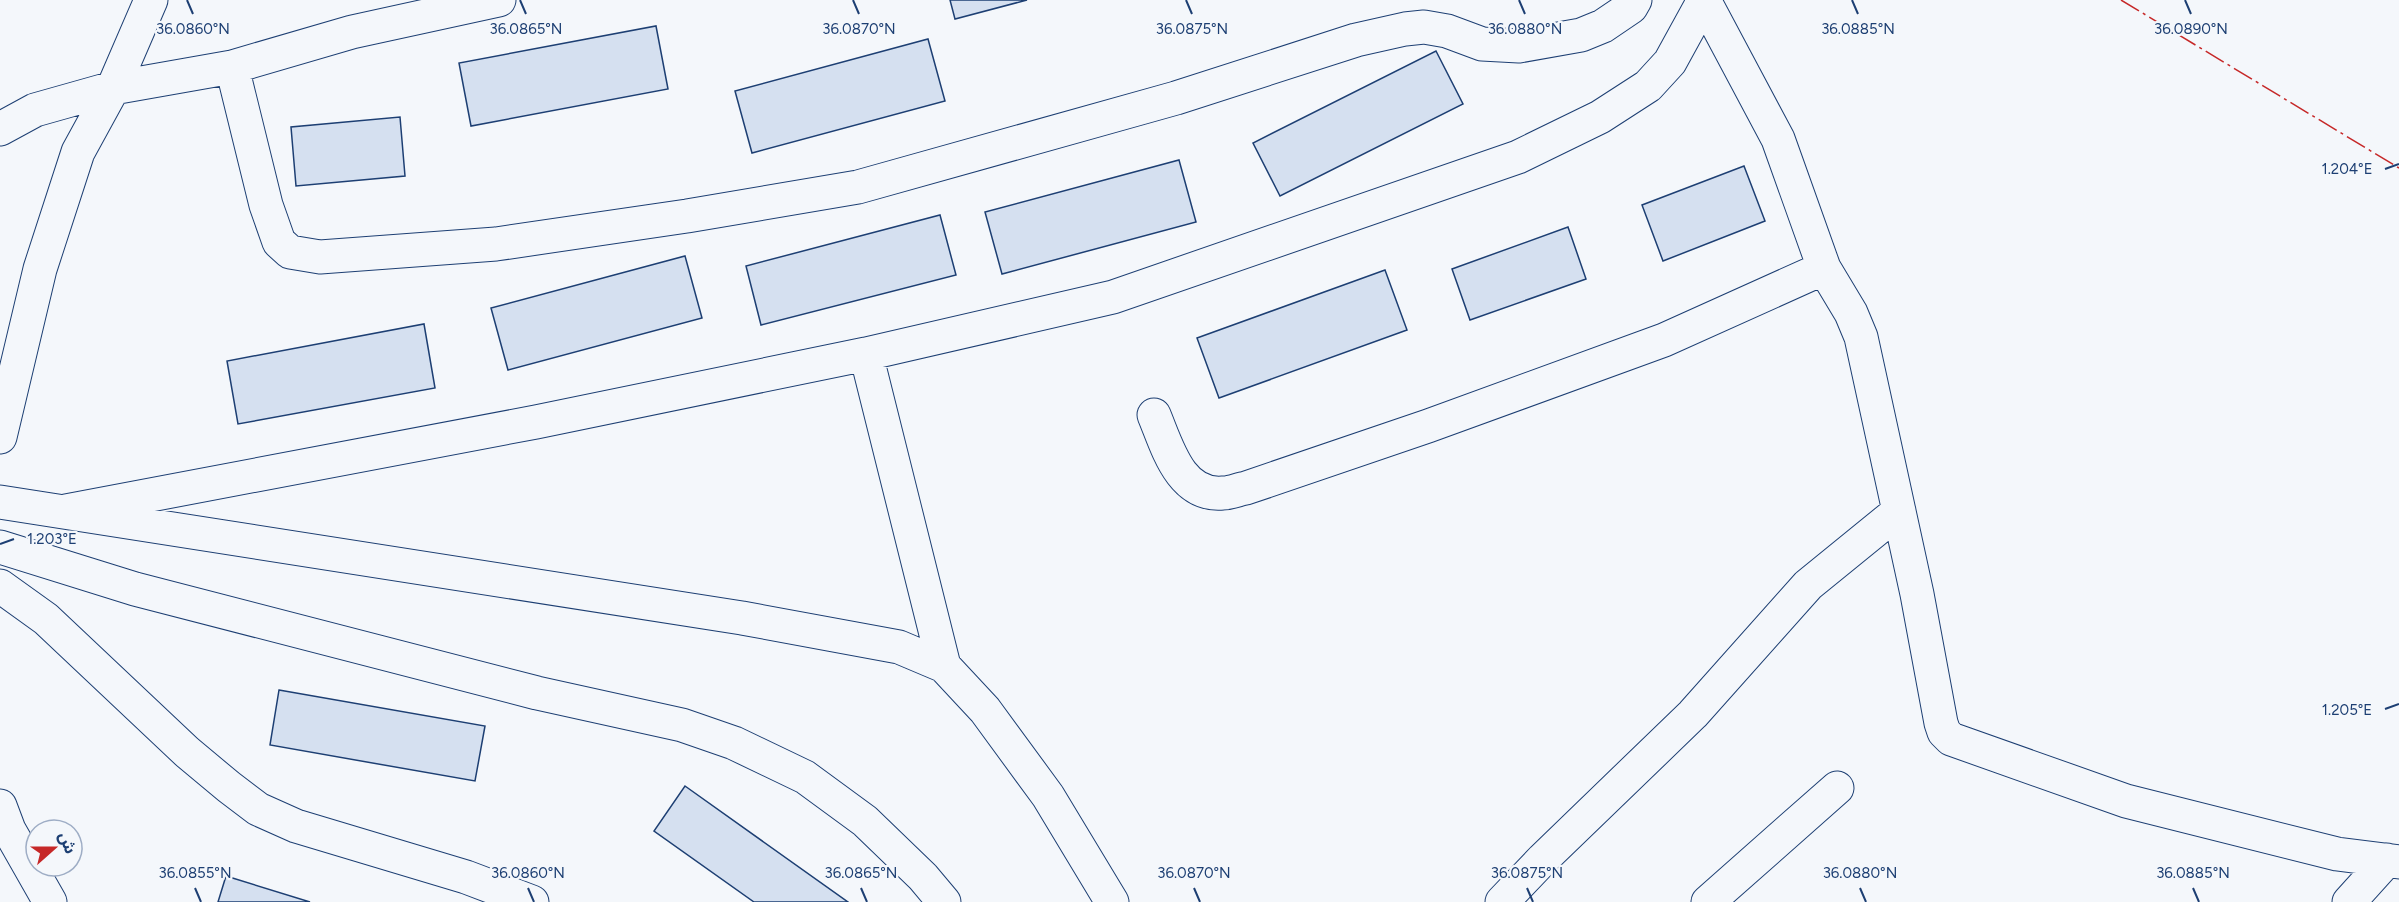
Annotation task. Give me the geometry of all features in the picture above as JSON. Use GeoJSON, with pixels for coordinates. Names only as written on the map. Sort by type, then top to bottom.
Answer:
{"type":"FeatureCollection","features":[{"type":"Feature","properties":{"kind":"street"},"geometry":{"type":"LineString","coordinates":[[0,438],[44,258],[78,152],[113,88],[151,0]]}},
{"type":"Feature","properties":{"kind":"street"},"geometry":{"type":"LineString","coordinates":[[0,129],[35,110],[113,88],[232,67],[352,32],[499,0]]}},
{"type":"Feature","properties":{"kind":"street"},"geometry":{"type":"LineString","coordinates":[[232,67],[266,205],[279,242],[290,252],[320,257],[496,244],[687,216],[858,187],[1176,98],[1366,38],[1424,27],[1447,31],[1482,44],[1520,45],[1581,34],[1603,26],[1631,7],[1635,0]]}},
{"type":"Feature","properties":{"kind":"street"},"geometry":{"type":"LineString","coordinates":[[66,511],[536,422],[866,354],[1113,297],[1518,157],[1600,117],[1648,86],[1670,62],[1704,0],[1778,139],[1824,268],[1851,313],[1861,337],[1944,732],[1951,739],[2126,801],[2337,854],[2393,861]]}},
{"type":"Feature","properties":{"kind":"street"},"geometry":{"type":"LineString","coordinates":[[1154,415],[1176,466],[1188,483],[1203,490],[1222,494],[1246,488],[1428,426],[1664,340],[1824,268]]}},
{"type":"Feature","properties":{"kind":"street"},"geometry":{"type":"LineString","coordinates":[[866,354],[944,666]]}},
{"type":"Feature","properties":{"kind":"street"},"geometry":{"type":"LineString","coordinates":[[0,502],[849,636],[899,647],[944,666],[985,710],[1048,796],[1112,902]]}},
{"type":"Feature","properties":{"kind":"street"},"geometry":{"type":"LineString","coordinates":[[1502,902],[1543,859],[1693,714],[1808,585],[1899,511]]}},
{"type":"Feature","properties":{"kind":"street"},"geometry":{"type":"LineString","coordinates":[[0,547],[146,592],[537,693],[682,726],[734,743],[805,777],[866,821],[923,877],[944,902]]}},
{"type":"Feature","properties":{"kind":"street"},"geometry":{"type":"LineString","coordinates":[[0,586],[46,619],[187,752],[258,809],[296,826],[466,877],[532,902]]}},
{"type":"Feature","properties":{"kind":"street"},"geometry":{"type":"LineString","coordinates":[[1708,902],[1837,788]]}},
{"type":"Feature","properties":{"kind":"street"},"geometry":{"type":"LineString","coordinates":[[0,806],[9,830],[50,902]]}},
{"type":"Feature","properties":{"kind":"street"},"geometry":{"type":"LineString","coordinates":[[2349,902],[2393,861]]}},
{"type":"Feature","properties":{"kind":"building"},"geometry":{"type":"Polygon","coordinates":[[[950,0],[1027,0],[955,19],[950,0]]]}},
{"type":"Feature","properties":{"kind":"building"},"geometry":{"type":"Polygon","coordinates":[[[656,26],[668,89],[471,126],[459,63],[656,26]]]}},
{"type":"Feature","properties":{"kind":"building"},"geometry":{"type":"Polygon","coordinates":[[[928,39],[945,101],[752,153],[735,91],[928,39]]]}},
{"type":"Feature","properties":{"kind":"building"},"geometry":{"type":"Polygon","coordinates":[[[1436,51],[1463,104],[1280,196],[1253,143],[1436,51]]]}},
{"type":"Feature","properties":{"kind":"building"},"geometry":{"type":"Polygon","coordinates":[[[400,117],[405,176],[296,186],[291,127],[400,117]]]}},
{"type":"Feature","properties":{"kind":"building"},"geometry":{"type":"Polygon","coordinates":[[[1179,160],[1196,222],[1002,274],[985,212],[1179,160]]]}},
{"type":"Feature","properties":{"kind":"building"},"geometry":{"type":"Polygon","coordinates":[[[1744,166],[1765,221],[1663,261],[1642,205],[1744,166]]]}},
{"type":"Feature","properties":{"kind":"building"},"geometry":{"type":"Polygon","coordinates":[[[940,215],[956,275],[761,325],[746,266],[940,215]]]}},
{"type":"Feature","properties":{"kind":"building"},"geometry":{"type":"Polygon","coordinates":[[[1568,227],[1586,279],[1470,320],[1452,269],[1568,227]]]}},
{"type":"Feature","properties":{"kind":"building"},"geometry":{"type":"Polygon","coordinates":[[[685,256],[702,318],[508,370],[491,308],[685,256]]]}},
{"type":"Feature","properties":{"kind":"building"},"geometry":{"type":"Polygon","coordinates":[[[1385,270],[1407,330],[1219,398],[1197,338],[1385,270]]]}},
{"type":"Feature","properties":{"kind":"building"},"geometry":{"type":"Polygon","coordinates":[[[424,324],[435,388],[238,424],[227,361],[424,324]]]}},
{"type":"Feature","properties":{"kind":"building"},"geometry":{"type":"Polygon","coordinates":[[[279,690],[485,726],[475,781],[270,745],[279,690]]]}},
{"type":"Feature","properties":{"kind":"building"},"geometry":{"type":"Polygon","coordinates":[[[685,786],[848,902],[754,902],[654,831],[685,786]]]}},
{"type":"Feature","properties":{"kind":"building"},"geometry":{"type":"Polygon","coordinates":[[[226,876],[310,902],[218,902],[226,876]]]}},
{"type":"Feature","properties":{"kind":"power"},"geometry":{"type":"LineString","coordinates":[[2121,0],[2399,168]]}}]}
